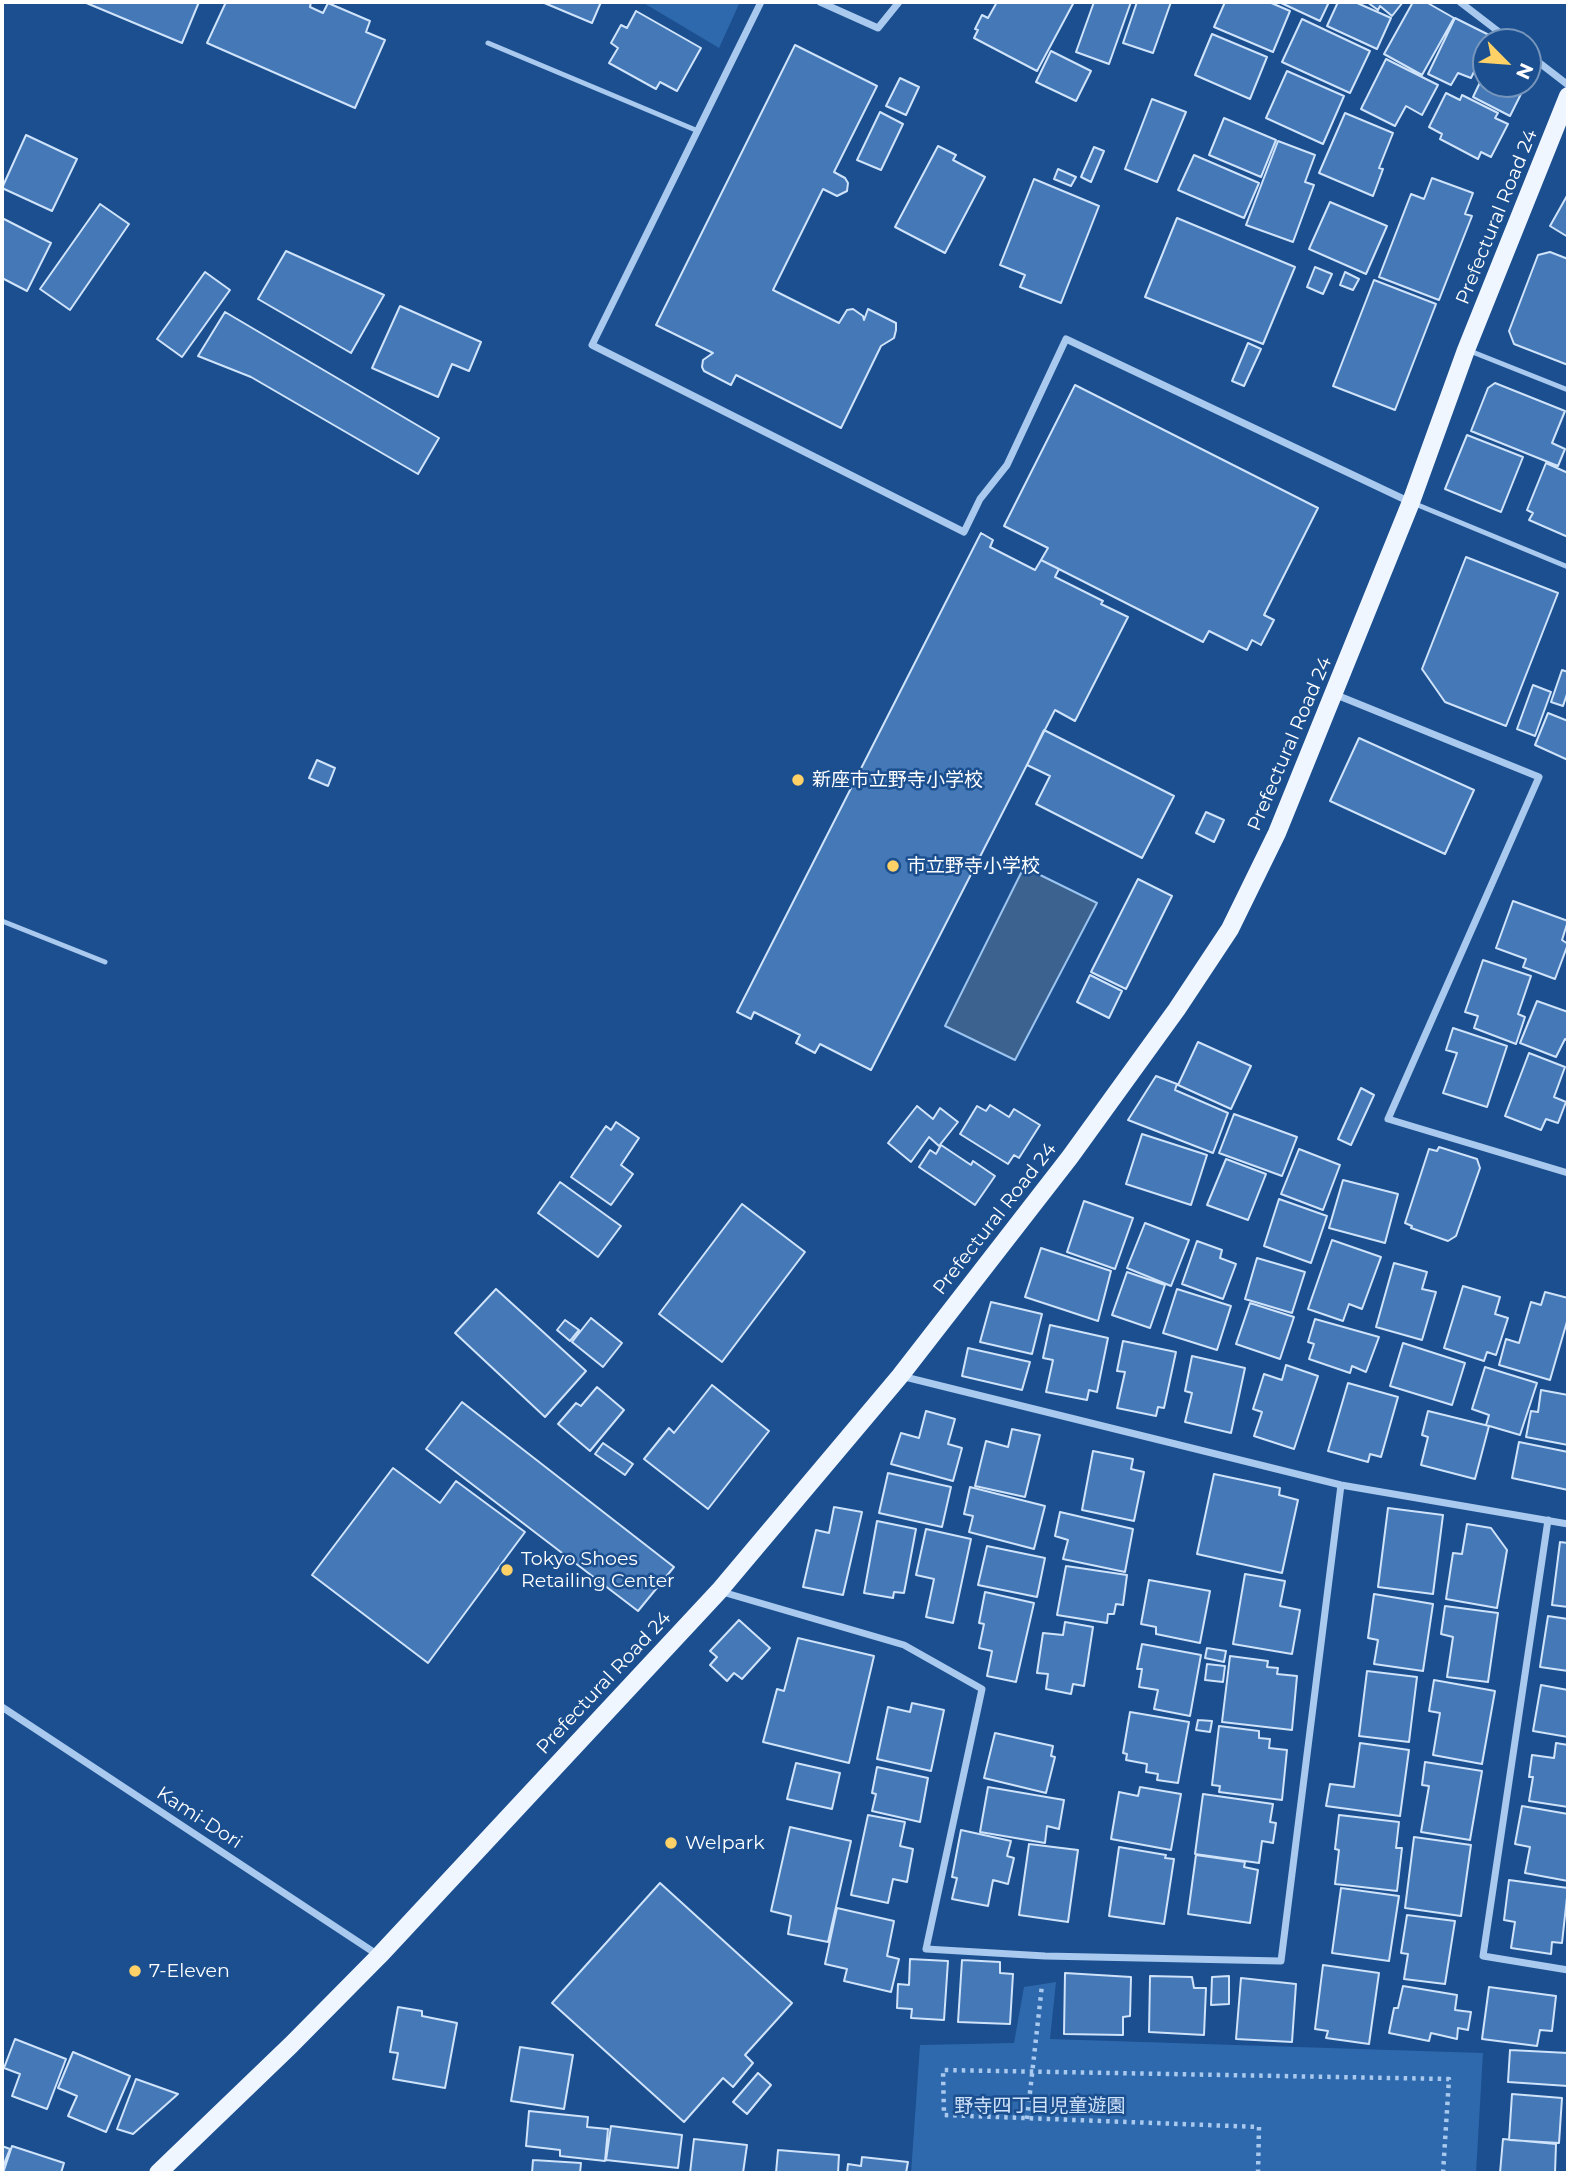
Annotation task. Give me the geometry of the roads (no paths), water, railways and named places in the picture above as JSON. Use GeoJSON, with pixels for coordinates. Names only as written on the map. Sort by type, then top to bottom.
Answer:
{"type":"FeatureCollection","features":[{"type":"Feature","properties":{"kind":"main road","name":"Prefectural Road 24"},"geometry":{"type":"LineString","coordinates":[[158,2173],[379,1956],[719,1591],[900,1376],[1070,1157],[1177,1009],[1230,929],[1277,833],[1411,502],[1466,349],[1568,96]]}},
{"type":"Feature","properties":{"kind":"street"},"geometry":{"type":"LineString","coordinates":[[761,2],[592,345],[964,532],[981,499],[1007,464],[1066,339],[1411,502]]}},
{"type":"Feature","properties":{"kind":"street"},"geometry":{"type":"LineString","coordinates":[[820,2],[878,28],[899,2]]}},
{"type":"Feature","properties":{"kind":"street"},"geometry":{"type":"LineString","coordinates":[[1460,2],[1494,28]]}},
{"type":"Feature","properties":{"kind":"street"},"geometry":{"type":"LineString","coordinates":[[1542,65],[1568,85]]}},
{"type":"Feature","properties":{"kind":"street"},"geometry":{"type":"LineString","coordinates":[[1334,694],[1539,777],[1388,1119],[1568,1174]]}},
{"type":"Feature","properties":{"kind":"street"},"geometry":{"type":"LineString","coordinates":[[900,1376],[1341,1485],[1568,1524]]}},
{"type":"Feature","properties":{"kind":"street"},"geometry":{"type":"LineString","coordinates":[[719,1591],[904,1645],[982,1689],[926,1949],[1045,1956],[1281,1961],[1341,1485]]}},
{"type":"Feature","properties":{"kind":"street"},"geometry":{"type":"LineString","coordinates":[[1548,1520],[1483,1956],[1568,1970]]}},
{"type":"Feature","properties":{"kind":"street","name":"Kami-Dori"},"geometry":{"type":"LineString","coordinates":[[2,1707],[379,1956]]}},
{"type":"Feature","properties":{"kind":"lane"},"geometry":{"type":"LineString","coordinates":[[488,43],[698,131]]}},
{"type":"Feature","properties":{"kind":"lane"},"geometry":{"type":"LineString","coordinates":[[1466,349],[1568,390]]}},
{"type":"Feature","properties":{"kind":"lane"},"geometry":{"type":"LineString","coordinates":[[1411,502],[1568,567]]}},
{"type":"Feature","properties":{"kind":"lane"},"geometry":{"type":"LineString","coordinates":[[2,921],[105,962]]}},
{"type":"Feature","properties":{"kind":"place","name":"新座市立野寺小学校"},"geometry":{"type":"Point","coordinates":[798,780]}},
{"type":"Feature","properties":{"kind":"place","name":"市立野寺小学校"},"geometry":{"type":"Point","coordinates":[893,866]}},
{"type":"Feature","properties":{"kind":"place","name":"Tokyo Shoes Retailing Center"},"geometry":{"type":"Point","coordinates":[507,1570]}},
{"type":"Feature","properties":{"kind":"place","name":"Welpark"},"geometry":{"type":"Point","coordinates":[671,1843]}},
{"type":"Feature","properties":{"kind":"place","name":"7-Eleven"},"geometry":{"type":"Point","coordinates":[135,1971]}},
{"type":"Feature","properties":{"kind":"park label","name":"野寺四丁目児童遊園"},"geometry":{"type":"Point","coordinates":[1040,2106]}}]}
